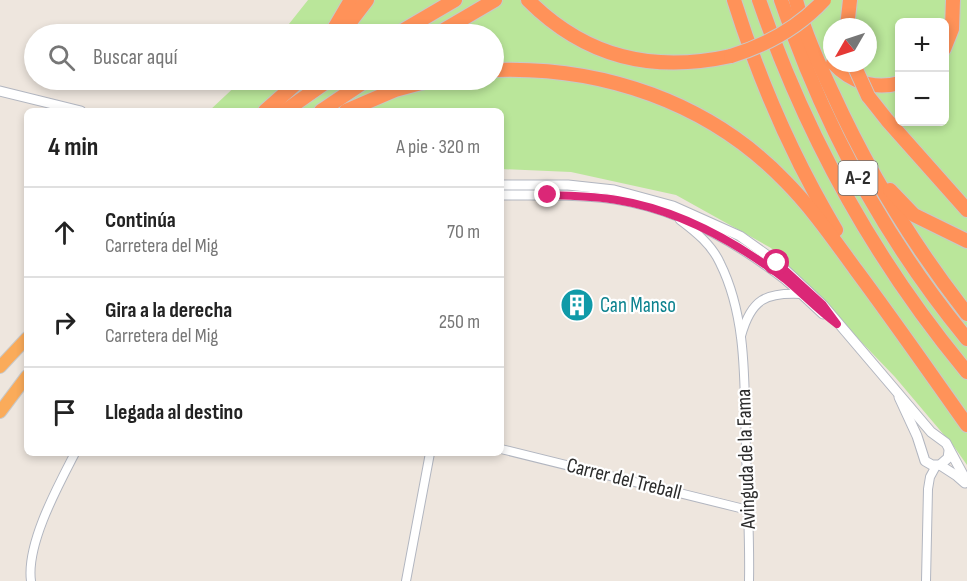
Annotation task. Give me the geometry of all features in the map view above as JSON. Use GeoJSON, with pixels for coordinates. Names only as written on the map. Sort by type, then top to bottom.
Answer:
{"type":"FeatureCollection","features":[{"type":"Feature","properties":{"kind":"highway"},"geometry":{"type":"LineString","coordinates":[[337,24],[351,0]]}},
{"type":"Feature","properties":{"kind":"highway"},"geometry":{"type":"LineString","coordinates":[[349,24],[367,0]]}},
{"type":"Feature","properties":{"kind":"highway"},"geometry":{"type":"LineString","coordinates":[[414,24],[455,0]]}},
{"type":"Feature","properties":{"kind":"highway"},"geometry":{"type":"LineString","coordinates":[[528,0],[544,16],[583,42],[631,59],[672,64],[708,61],[731,56],[777,38],[804,19],[824,0]]}},
{"type":"Feature","properties":{"kind":"highway"},"geometry":{"type":"LineString","coordinates":[[734,0],[754,58],[794,151],[825,213],[883,305]]}},
{"type":"Feature","properties":{"kind":"highway","name":"A-2"},"geometry":{"type":"LineString","coordinates":[[759,0],[791,87],[849,202],[890,269],[967,372]]}},
{"type":"Feature","properties":{"kind":"highway","name":"A-2"},"geometry":{"type":"LineString","coordinates":[[781,0],[826,116],[864,189],[903,253],[967,339]]}},
{"type":"Feature","properties":{"kind":"highway"},"geometry":{"type":"LineString","coordinates":[[798,0],[823,49]]}},
{"type":"Feature","properties":{"kind":"highway"},"geometry":{"type":"LineString","coordinates":[[798,0],[822,71],[853,137],[908,232],[967,314]]}},
{"type":"Feature","properties":{"kind":"highway"},"geometry":{"type":"LineString","coordinates":[[849,18],[850,0]]}},
{"type":"Feature","properties":{"kind":"highway"},"geometry":{"type":"LineString","coordinates":[[949,38],[952,29],[953,0]]}},
{"type":"Feature","properties":{"kind":"highway"},"geometry":{"type":"LineString","coordinates":[[454,24],[493,1]]}},
{"type":"Feature","properties":{"kind":"highway"},"geometry":{"type":"LineString","coordinates":[[504,70],[550,71],[610,81],[654,94],[708,121],[750,150],[789,185],[827,231],[883,305],[967,425]]}},
{"type":"Feature","properties":{"kind":"highway"},"geometry":{"type":"LineString","coordinates":[[842,72],[858,82],[883,86],[895,84]]}},
{"type":"Feature","properties":{"kind":"highway"},"geometry":{"type":"LineString","coordinates":[[857,72],[868,96],[886,120],[967,210]]}},
{"type":"Feature","properties":{"kind":"highway"},"geometry":{"type":"LineString","coordinates":[[267,108],[285,90]]}},
{"type":"Feature","properties":{"kind":"highway"},"geometry":{"type":"LineString","coordinates":[[267,108],[288,90]]}},
{"type":"Feature","properties":{"kind":"highway"},"geometry":{"type":"LineString","coordinates":[[289,108],[315,90]]}},
{"type":"Feature","properties":{"kind":"highway"},"geometry":{"type":"LineString","coordinates":[[325,108],[352,90]]}},
{"type":"Feature","properties":{"kind":"highway"},"geometry":{"type":"LineString","coordinates":[[353,108],[395,90]]}},
{"type":"Feature","properties":{"kind":"highway"},"geometry":{"type":"LineString","coordinates":[[853,137],[903,205],[928,223],[967,241]]}},
{"type":"Feature","properties":{"kind":"highway"},"geometry":{"type":"LineString","coordinates":[[0,367],[24,341]]}},
{"type":"Feature","properties":{"kind":"highway"},"geometry":{"type":"LineString","coordinates":[[0,402],[24,377]]}},
{"type":"Feature","properties":{"kind":"highway"},"geometry":{"type":"LineString","coordinates":[[0,412],[24,378]]}},
{"type":"Feature","properties":{"kind":"street"},"geometry":{"type":"LineString","coordinates":[[0,91],[69,108]]}},
{"type":"Feature","properties":{"kind":"street"},"geometry":{"type":"LineString","coordinates":[[504,185],[568,185],[614,190],[697,215],[741,236],[777,263],[823,305],[898,395],[938,438],[946,443],[967,482]]}},
{"type":"Feature","properties":{"kind":"street"},"geometry":{"type":"LineString","coordinates":[[504,195],[578,196],[617,200],[639,204],[677,217],[739,247],[802,294],[837,324]]}},
{"type":"Feature","properties":{"kind":"street"},"geometry":{"type":"LineString","coordinates":[[677,217],[697,233],[720,261],[732,295],[741,337]]}},
{"type":"Feature","properties":{"kind":"street"},"geometry":{"type":"LineString","coordinates":[[741,337],[749,312],[756,303],[765,297],[782,293],[802,294]]}},
{"type":"Feature","properties":{"kind":"street","name":"Avinguda de la Fama"},"geometry":{"type":"LineString","coordinates":[[741,337],[749,581]]}},
{"type":"Feature","properties":{"kind":"street"},"geometry":{"type":"LineString","coordinates":[[898,395],[925,461],[938,465],[957,476],[967,486]]}},
{"type":"Feature","properties":{"kind":"street"},"geometry":{"type":"LineString","coordinates":[[922,449],[928,440],[938,438]]}},
{"type":"Feature","properties":{"kind":"street","name":"Carrer del Treball"},"geometry":{"type":"LineString","coordinates":[[504,450],[748,510]]}},
{"type":"Feature","properties":{"kind":"street"},"geometry":{"type":"LineString","coordinates":[[926,581],[930,477],[938,465],[948,458],[949,451]]}},
{"type":"Feature","properties":{"kind":"street"},"geometry":{"type":"LineString","coordinates":[[31,581],[30,565],[38,535],[57,488],[73,456]]}},
{"type":"Feature","properties":{"kind":"street"},"geometry":{"type":"LineString","coordinates":[[406,581],[429,456]]}},
{"type":"Feature","properties":{"kind":"green space"},"geometry":{"type":"Polygon","coordinates":[[[308,0],[967,0],[967,465],[895,377],[771,248],[676,195],[571,172],[504,169],[504,108],[212,108],[231,90],[504,90],[504,24],[289,24],[308,0]]]}},
{"type":"Feature","properties":{"kind":"place","name":"Can Manso"},"geometry":{"type":"Point","coordinates":[577,305]}},
{"type":"Feature","properties":{"kind":"route"},"geometry":{"type":"LineString","coordinates":[[548,195],[578,196],[639,204],[697,225],[733,243],[759,260],[837,324],[823,305],[777,263]]}}]}
